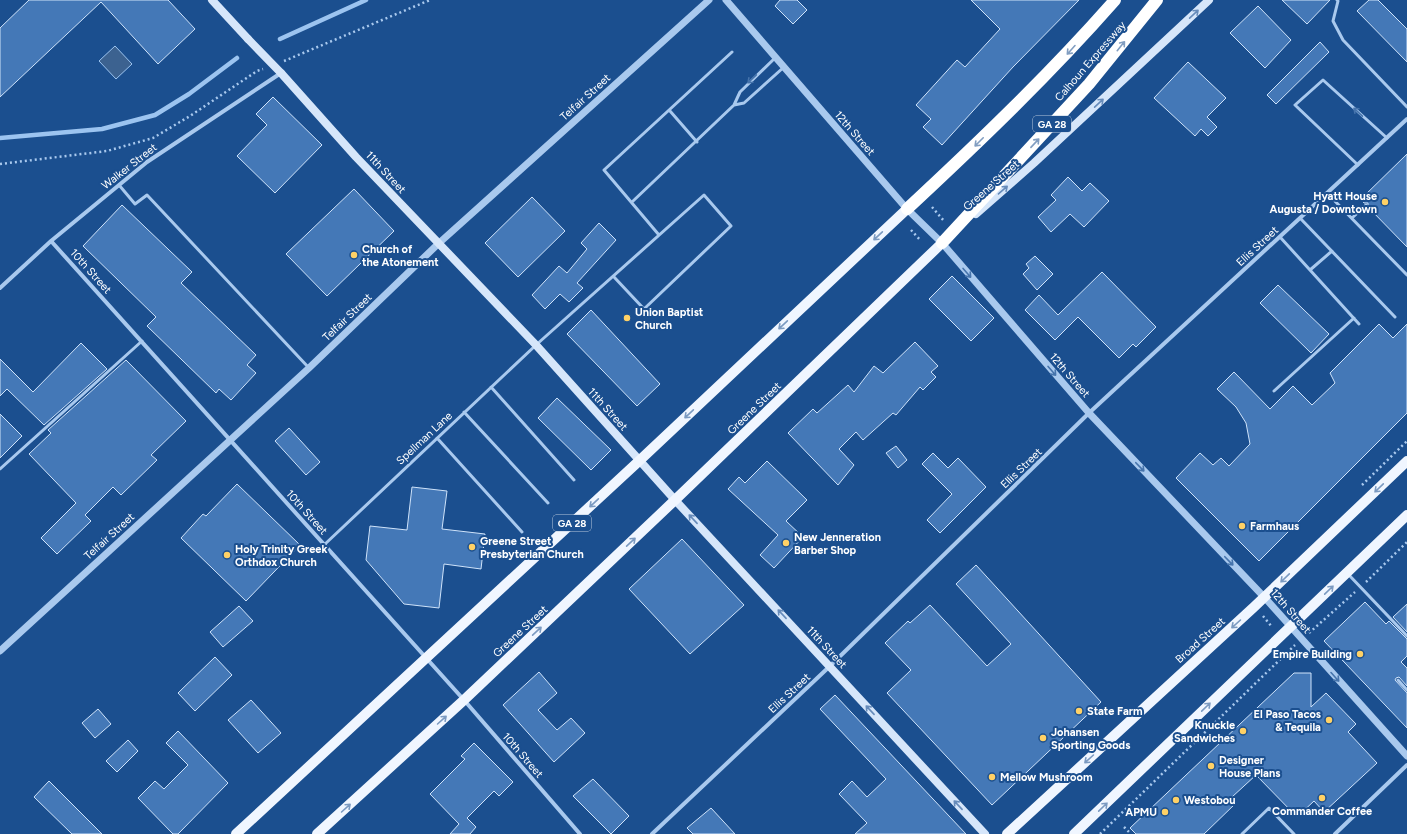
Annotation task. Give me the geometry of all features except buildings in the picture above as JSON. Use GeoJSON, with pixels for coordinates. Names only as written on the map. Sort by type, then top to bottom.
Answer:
{"type":"FeatureCollection","features":[{"type":"Feature","properties":{"kind":"highway","name":"Calhoun Expressway"},"geometry":{"type":"LineString","coordinates":[[907,209],[958,162],[1063,59],[1115,0]]}},
{"type":"Feature","properties":{"kind":"highway","name":"Calhoun Expressway"},"geometry":{"type":"LineString","coordinates":[[942,243],[1089,84],[1157,0]]}},
{"type":"Feature","properties":{"kind":"main road","name":"11th Street"},"geometry":{"type":"LineString","coordinates":[[212,0],[438,244],[536,345],[639,461],[984,834]]}},
{"type":"Feature","properties":{"kind":"main road","name":"Greene Street"},"geometry":{"type":"LineString","coordinates":[[317,834],[464,700],[675,500],[942,243],[1034,163],[1209,0]]}},
{"type":"Feature","properties":{"kind":"main road","name":"GA 28"},"geometry":{"type":"LineString","coordinates":[[236,834],[639,461],[907,209]]}},
{"type":"Feature","properties":{"kind":"main road","name":"Broad Street"},"geometry":{"type":"LineString","coordinates":[[1007,834],[1265,598],[1407,461]]}},
{"type":"Feature","properties":{"kind":"main road"},"geometry":{"type":"LineString","coordinates":[[1075,834],[1407,515]]}},
{"type":"Feature","properties":{"kind":"street","name":"Telfair Street"},"geometry":{"type":"LineString","coordinates":[[0,651],[309,368],[438,244],[709,0]]}},
{"type":"Feature","properties":{"kind":"street","name":"12th Street"},"geometry":{"type":"LineString","coordinates":[[726,0],[907,209],[942,243],[1089,413],[1265,598],[1407,756]]}},
{"type":"Feature","properties":{"kind":"street","name":"Walker Street"},"geometry":{"type":"LineString","coordinates":[[0,288],[51,241],[147,162],[281,73]]}},
{"type":"Feature","properties":{"kind":"street","name":"Ellis Street"},"geometry":{"type":"LineString","coordinates":[[652,834],[830,666],[1089,413],[1407,119]]}},
{"type":"Feature","properties":{"kind":"street","name":"10th Street"},"geometry":{"type":"LineString","coordinates":[[51,241],[464,700],[580,834]]}},
{"type":"Feature","properties":{"kind":"street"},"geometry":{"type":"LineString","coordinates":[[1335,834],[1407,765]]}},
{"type":"Feature","properties":{"kind":"lane"},"geometry":{"type":"LineString","coordinates":[[1338,0],[1333,21],[1343,40],[1407,107]]}},
{"type":"Feature","properties":{"kind":"lane"},"geometry":{"type":"LineString","coordinates":[[659,236],[604,170],[670,111],[732,52]]}},
{"type":"Feature","properties":{"kind":"lane"},"geometry":{"type":"LineString","coordinates":[[632,202],[697,142],[734,105],[740,92],[775,57]]}},
{"type":"Feature","properties":{"kind":"lane"},"geometry":{"type":"LineString","coordinates":[[734,105],[744,102],[784,67]]}},
{"type":"Feature","properties":{"kind":"lane"},"geometry":{"type":"LineString","coordinates":[[1358,165],[1295,105],[1323,80],[1387,138]]}},
{"type":"Feature","properties":{"kind":"lane"},"geometry":{"type":"LineString","coordinates":[[670,111],[697,142]]}},
{"type":"Feature","properties":{"kind":"lane"},"geometry":{"type":"LineString","coordinates":[[119,185],[135,204],[147,195],[309,368]]}},
{"type":"Feature","properties":{"kind":"lane"},"geometry":{"type":"LineString","coordinates":[[1327,193],[1407,275]]}},
{"type":"Feature","properties":{"kind":"lane","name":"Spellman Lane"},"geometry":{"type":"LineString","coordinates":[[324,544],[536,345],[614,277],[704,195],[731,226],[644,309],[614,277]]}},
{"type":"Feature","properties":{"kind":"lane"},"geometry":{"type":"LineString","coordinates":[[1352,218],[1366,205]]}},
{"type":"Feature","properties":{"kind":"lane"},"geometry":{"type":"LineString","coordinates":[[1300,218],[1395,317]]}},
{"type":"Feature","properties":{"kind":"lane"},"geometry":{"type":"LineString","coordinates":[[1280,237],[1360,324]]}},
{"type":"Feature","properties":{"kind":"lane"},"geometry":{"type":"LineString","coordinates":[[1310,270],[1332,251]]}},
{"type":"Feature","properties":{"kind":"lane"},"geometry":{"type":"LineString","coordinates":[[1274,390],[1354,318]]}},
{"type":"Feature","properties":{"kind":"lane"},"geometry":{"type":"LineString","coordinates":[[0,469],[142,341]]}},
{"type":"Feature","properties":{"kind":"lane"},"geometry":{"type":"LineString","coordinates":[[491,387],[574,480]]}},
{"type":"Feature","properties":{"kind":"lane"},"geometry":{"type":"LineString","coordinates":[[464,412],[548,502]]}},
{"type":"Feature","properties":{"kind":"lane"},"geometry":{"type":"LineString","coordinates":[[437,438],[522,532]]}},
{"type":"Feature","properties":{"kind":"lane"},"geometry":{"type":"LineString","coordinates":[[1346,573],[1407,636]]}},
{"type":"Feature","properties":{"kind":"lane"},"geometry":{"type":"LineString","coordinates":[[1398,680],[1407,690]]}},
{"type":"Feature","properties":{"kind":"lane"},"geometry":{"type":"LineString","coordinates":[[1242,834],[1269,808],[1294,834]]}},
{"type":"Feature","properties":{"kind":"path"},"geometry":{"type":"LineString","coordinates":[[286,61],[430,0]]}},
{"type":"Feature","properties":{"kind":"path"},"geometry":{"type":"LineString","coordinates":[[0,164],[107,150],[153,138],[190,116],[257,71]]}},
{"type":"Feature","properties":{"kind":"path"},"geometry":{"type":"LineString","coordinates":[[932,207],[944,221]]}},
{"type":"Feature","properties":{"kind":"path"},"geometry":{"type":"LineString","coordinates":[[911,230],[921,241]]}},
{"type":"Feature","properties":{"kind":"path"},"geometry":{"type":"LineString","coordinates":[[1100,834],[1301,639],[1360,587],[1407,542]]}},
{"type":"Feature","properties":{"kind":"path"},"geometry":{"type":"LineString","coordinates":[[1263,616],[1272,627]]}},
{"type":"Feature","properties":{"kind":"path"},"geometry":{"type":"LineString","coordinates":[[1124,827],[1131,834]]}},
{"type":"Feature","properties":{"kind":"water"},"geometry":{"type":"Polygon","coordinates":[[[115,46],[132,64],[116,79],[99,61],[115,46]]]}},
{"type":"Feature","properties":{"kind":"waterway"},"geometry":{"type":"LineString","coordinates":[[280,39],[366,0]]}},
{"type":"Feature","properties":{"kind":"waterway"},"geometry":{"type":"LineString","coordinates":[[0,138],[102,129],[155,115],[189,94],[237,58]]}},
{"type":"Feature","properties":{"kind":"place","name":"Hyatt House Augusta / Downtown"},"geometry":{"type":"Point","coordinates":[1385,202]}},
{"type":"Feature","properties":{"kind":"place","name":"Church of the Atonement"},"geometry":{"type":"Point","coordinates":[354,255]}},
{"type":"Feature","properties":{"kind":"place","name":"Union Baptist Church"},"geometry":{"type":"Point","coordinates":[627,318]}},
{"type":"Feature","properties":{"kind":"place","name":"Farmhaus"},"geometry":{"type":"Point","coordinates":[1242,526]}},
{"type":"Feature","properties":{"kind":"place","name":"New Jenneration Barber Shop"},"geometry":{"type":"Point","coordinates":[786,543]}},
{"type":"Feature","properties":{"kind":"place","name":"Greene Street Presbyterian Church"},"geometry":{"type":"Point","coordinates":[472,547]}},
{"type":"Feature","properties":{"kind":"place","name":"Holy Trinity Greek Orthdox Church"},"geometry":{"type":"Point","coordinates":[227,555]}},
{"type":"Feature","properties":{"kind":"place","name":"Empire Building"},"geometry":{"type":"Point","coordinates":[1360,654]}},
{"type":"Feature","properties":{"kind":"place","name":"State Farm"},"geometry":{"type":"Point","coordinates":[1079,711]}},
{"type":"Feature","properties":{"kind":"place","name":"El Paso Tacos & Tequila"},"geometry":{"type":"Point","coordinates":[1329,720]}},
{"type":"Feature","properties":{"kind":"place","name":"Knuckle Sandwiches"},"geometry":{"type":"Point","coordinates":[1243,731]}},
{"type":"Feature","properties":{"kind":"place","name":"Johansen Sporting Goods"},"geometry":{"type":"Point","coordinates":[1043,738]}},
{"type":"Feature","properties":{"kind":"place","name":"Designer House Plans"},"geometry":{"type":"Point","coordinates":[1211,766]}},
{"type":"Feature","properties":{"kind":"place","name":"Mellow Mushroom"},"geometry":{"type":"Point","coordinates":[992,777]}},
{"type":"Feature","properties":{"kind":"place","name":"Commander Coffee"},"geometry":{"type":"Point","coordinates":[1322,798]}},
{"type":"Feature","properties":{"kind":"place","name":"Westobou"},"geometry":{"type":"Point","coordinates":[1176,800]}},
{"type":"Feature","properties":{"kind":"place","name":"APMU"},"geometry":{"type":"Point","coordinates":[1165,812]}}]}
